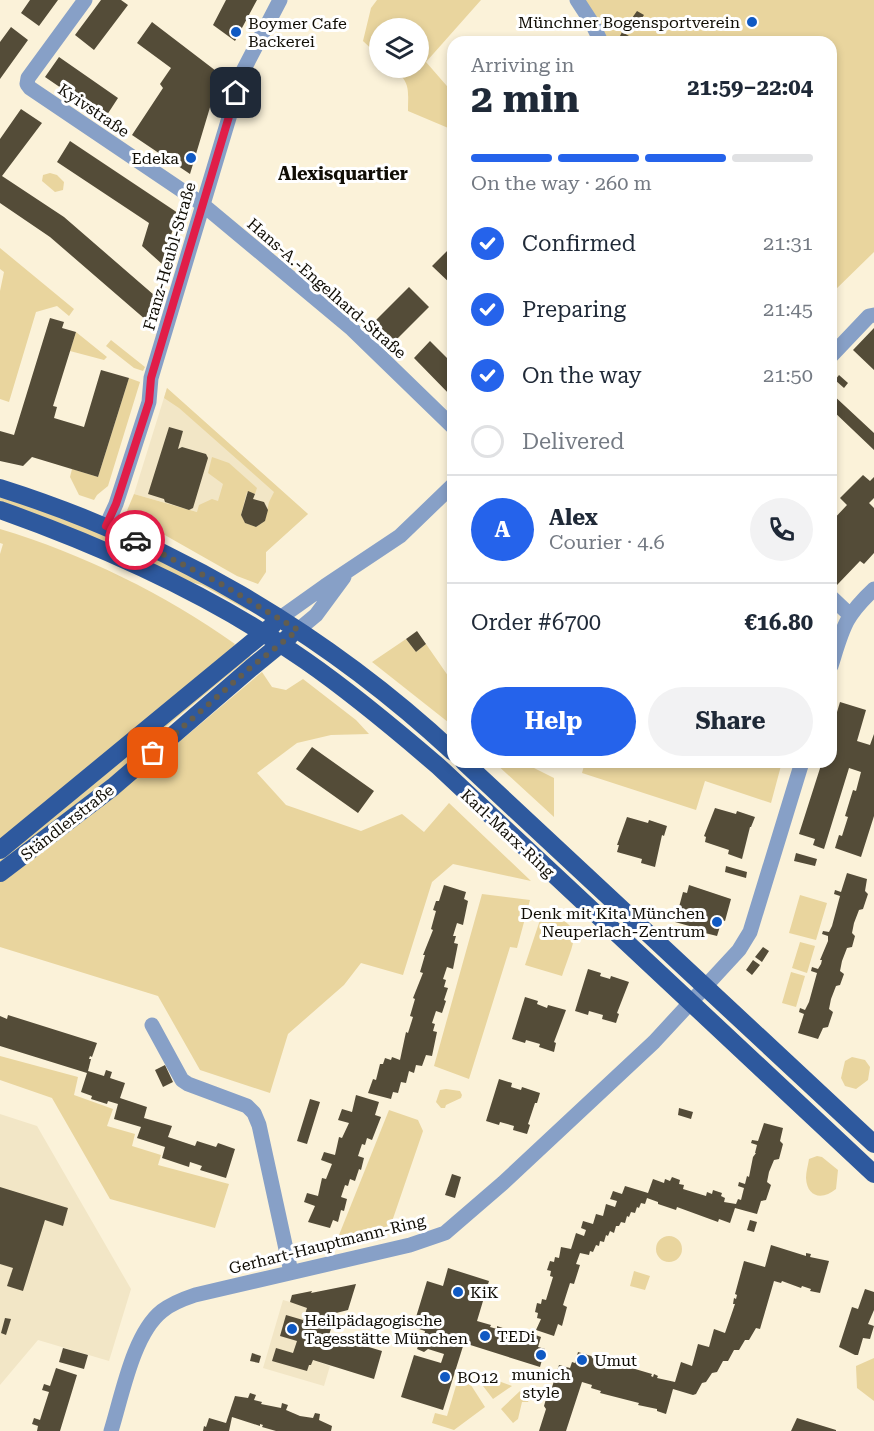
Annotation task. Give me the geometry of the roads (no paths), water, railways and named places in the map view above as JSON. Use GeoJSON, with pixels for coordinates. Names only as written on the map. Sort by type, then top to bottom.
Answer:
{"type":"FeatureCollection","features":[{"type":"Feature","properties":{"kind":"main road"},"geometry":{"type":"LineString","coordinates":[[0,488],[106,526],[190,567],[280,618],[376,687],[447,747]]}},
{"type":"Feature","properties":{"kind":"main road","name":"Karl-Marx-Ring"},"geometry":{"type":"LineString","coordinates":[[0,510],[55,529],[119,556],[190,591],[264,633],[351,694],[423,754],[874,1174]]}},
{"type":"Feature","properties":{"kind":"main road","name":"Ständlerstraße"},"geometry":{"type":"LineString","coordinates":[[0,850],[280,618]]}},
{"type":"Feature","properties":{"kind":"main road","name":"Ständlerstraße"},"geometry":{"type":"LineString","coordinates":[[0,873],[113,787],[298,630]]}},
{"type":"Feature","properties":{"kind":"main road","name":"Karl-Marx-Ring"},"geometry":{"type":"LineString","coordinates":[[470,768],[874,1144]]}},
{"type":"Feature","properties":{"kind":"street","name":"Kyivstraße"},"geometry":{"type":"LineString","coordinates":[[85,0],[28,78],[27,84],[62,111],[202,204]]}},
{"type":"Feature","properties":{"kind":"street","name":"Franz-Heubl-Straße"},"geometry":{"type":"LineString","coordinates":[[106,526],[116,504],[149,402],[151,378],[243,71],[280,0]]}},
{"type":"Feature","properties":{"kind":"street"},"geometry":{"type":"LineString","coordinates":[[577,0],[598,36]]}},
{"type":"Feature","properties":{"kind":"street","name":"Hans-A.-Engelhard-Straße"},"geometry":{"type":"LineString","coordinates":[[202,204],[352,329],[447,421]]}},
{"type":"Feature","properties":{"kind":"street"},"geometry":{"type":"LineString","coordinates":[[837,350],[869,316],[874,315]]}},
{"type":"Feature","properties":{"kind":"street"},"geometry":{"type":"LineString","coordinates":[[280,618],[409,530],[447,491]]}},
{"type":"Feature","properties":{"kind":"street"},"geometry":{"type":"LineString","coordinates":[[298,630],[316,615],[347,572]]}},
{"type":"Feature","properties":{"kind":"street"},"geometry":{"type":"LineString","coordinates":[[837,646],[849,614],[874,589]]}},
{"type":"Feature","properties":{"kind":"street"},"geometry":{"type":"LineString","coordinates":[[837,603],[849,614]]}},
{"type":"Feature","properties":{"kind":"street","name":"Gerhart-Hauptmann-Ring"},"geometry":{"type":"LineString","coordinates":[[111,1431],[140,1341],[147,1327],[162,1310],[173,1303],[195,1295],[416,1244],[448,1232],[654,1042],[739,950],[750,932],[800,768]]}},
{"type":"Feature","properties":{"kind":"street"},"geometry":{"type":"LineString","coordinates":[[152,1025],[182,1080],[247,1106],[254,1113],[259,1125],[291,1272]]}},
{"type":"Feature","properties":{"kind":"place","name":"Münchner Bogensportverein"},"geometry":{"type":"Point","coordinates":[752,22]}},
{"type":"Feature","properties":{"kind":"place","name":"Boymer Cafe Backerei"},"geometry":{"type":"Point","coordinates":[236,32]}},
{"type":"Feature","properties":{"kind":"place","name":"Edeka"},"geometry":{"type":"Point","coordinates":[191,158]}},
{"type":"Feature","properties":{"kind":"place","name":"Denk mit Kita München Neuperlach-Zentrum"},"geometry":{"type":"Point","coordinates":[717,922]}},
{"type":"Feature","properties":{"kind":"place","name":"KiK"},"geometry":{"type":"Point","coordinates":[458,1292]}},
{"type":"Feature","properties":{"kind":"place","name":"Heilpädagogische Tagesstätte München"},"geometry":{"type":"Point","coordinates":[292,1329]}},
{"type":"Feature","properties":{"kind":"place","name":"TEDi"},"geometry":{"type":"Point","coordinates":[485,1336]}},
{"type":"Feature","properties":{"kind":"place","name":"munich style"},"geometry":{"type":"Point","coordinates":[541,1355]}},
{"type":"Feature","properties":{"kind":"place","name":"Umut"},"geometry":{"type":"Point","coordinates":[582,1360]}},
{"type":"Feature","properties":{"kind":"place","name":"BO12"},"geometry":{"type":"Point","coordinates":[445,1377]}},
{"type":"Feature","properties":{"kind":"district","name":"Alexisquartier"},"geometry":{"type":"Point","coordinates":[343,174]}}]}
